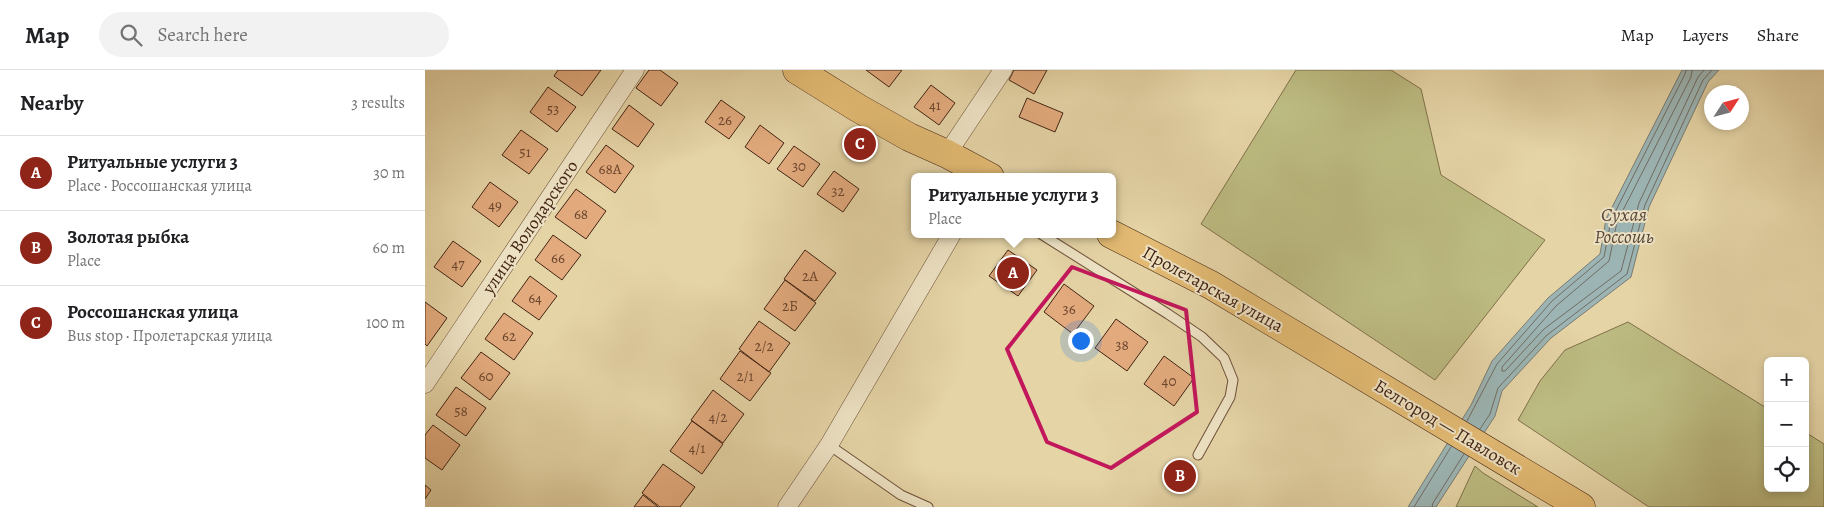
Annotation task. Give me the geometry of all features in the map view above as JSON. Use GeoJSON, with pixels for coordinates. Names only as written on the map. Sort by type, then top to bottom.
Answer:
{"type":"FeatureCollection","features":[{"type":"Feature","properties":{"kind":"main road"},"geometry":{"type":"LineString","coordinates":[[797,70],[909,137],[947,154],[981,173]]}},
{"type":"Feature","properties":{"kind":"main road","name":"Пролетарская улица"},"geometry":{"type":"LineString","coordinates":[[1116,237],[1211,285],[1314,346]]}},
{"type":"Feature","properties":{"kind":"main road","name":"Белгород — Павловск"},"geometry":{"type":"LineString","coordinates":[[1314,346],[1581,507]]}},
{"type":"Feature","properties":{"kind":"street","name":"улица Володарского"},"geometry":{"type":"LineString","coordinates":[[425,384],[635,70]]}},
{"type":"Feature","properties":{"kind":"street"},"geometry":{"type":"LineString","coordinates":[[947,154],[1003,70]]}},
{"type":"Feature","properties":{"kind":"street"},"geometry":{"type":"LineString","coordinates":[[787,507],[829,445],[950,238]]}},
{"type":"Feature","properties":{"kind":"lane"},"geometry":{"type":"LineString","coordinates":[[1047,238],[1202,337],[1224,358],[1233,380],[1230,397],[1198,455]]}},
{"type":"Feature","properties":{"kind":"lane"},"geometry":{"type":"LineString","coordinates":[[829,445],[901,495],[928,507]]}},
{"type":"Feature","properties":{"kind":"highlighted area"},"geometry":{"type":"Polygon","coordinates":[[[1072,267],[1186,310],[1197,412],[1111,468],[1047,442],[1007,349],[1072,267]]]}},
{"type":"Feature","properties":{"kind":"shaded area"},"geometry":{"type":"Polygon","coordinates":[[[1296,70],[1391,70],[1421,89],[1441,175],[1545,240],[1435,380],[1201,224],[1296,70]]]}},
{"type":"Feature","properties":{"kind":"shaded area"},"geometry":{"type":"Polygon","coordinates":[[[1628,322],[1764,407],[1764,492],[1809,492],[1809,435],[1824,444],[1824,507],[1649,507],[1518,420],[1540,381],[1565,350],[1628,322]]]}},
{"type":"Feature","properties":{"kind":"shaded area"},"geometry":{"type":"Polygon","coordinates":[[[1475,466],[1483,473],[1538,507],[1456,507],[1475,466]]]}},
{"type":"Feature","properties":{"kind":"water","name":"Сухая Россошь"},"geometry":{"type":"Polygon","coordinates":[[[1682,70],[1719,70],[1707,85],[1704,85],[1704,90],[1649,207],[1631,277],[1551,338],[1502,391],[1495,416],[1436,507],[1408,507],[1471,405],[1492,361],[1548,298],[1600,254],[1606,219],[1682,70]]]}},
{"type":"Feature","properties":{"kind":"building"},"geometry":{"type":"Polygon","coordinates":[[[558,70],[601,70],[582,96],[554,76],[558,70]]]}},
{"type":"Feature","properties":{"kind":"building"},"geometry":{"type":"Polygon","coordinates":[[[649,70],[660,70],[678,83],[661,106],[636,88],[649,70]]]}},
{"type":"Feature","properties":{"kind":"building"},"geometry":{"type":"Polygon","coordinates":[[[866,70],[902,70],[889,87],[866,70]]]}},
{"type":"Feature","properties":{"kind":"building"},"geometry":{"type":"Polygon","coordinates":[[[1014,70],[1047,70],[1034,94],[1009,80],[1014,70]]]}},
{"type":"Feature","properties":{"kind":"building"},"geometry":{"type":"Polygon","coordinates":[[[931,85],[955,103],[939,125],[914,107],[931,85]]]}},
{"type":"Feature","properties":{"kind":"building"},"geometry":{"type":"Polygon","coordinates":[[[548,87],[576,107],[557,132],[530,112],[548,87]]]}},
{"type":"Feature","properties":{"kind":"building"},"geometry":{"type":"Polygon","coordinates":[[[1027,98],[1063,113],[1055,132],[1019,117],[1027,98]]]}},
{"type":"Feature","properties":{"kind":"building"},"geometry":{"type":"Polygon","coordinates":[[[721,100],[745,117],[729,139],[705,122],[721,100]]]}},
{"type":"Feature","properties":{"kind":"building"},"geometry":{"type":"Polygon","coordinates":[[[629,105],[654,124],[638,147],[612,129],[629,105]]]}},
{"type":"Feature","properties":{"kind":"building"},"geometry":{"type":"Polygon","coordinates":[[[760,125],[784,143],[769,164],[745,147],[760,125]]]}},
{"type":"Feature","properties":{"kind":"building"},"geometry":{"type":"Polygon","coordinates":[[[521,130],[548,149],[529,174],[502,155],[521,130]]]}},
{"type":"Feature","properties":{"kind":"building"},"geometry":{"type":"Polygon","coordinates":[[[606,145],[634,166],[615,193],[586,172],[606,145]]]}},
{"type":"Feature","properties":{"kind":"building"},"geometry":{"type":"Polygon","coordinates":[[[794,146],[820,164],[803,187],[777,169],[794,146]]]}},
{"type":"Feature","properties":{"kind":"building"},"geometry":{"type":"Polygon","coordinates":[[[834,171],[859,189],[843,212],[817,194],[834,171]]]}},
{"type":"Feature","properties":{"kind":"building"},"geometry":{"type":"Polygon","coordinates":[[[490,182],[518,202],[499,227],[472,207],[490,182]]]}},
{"type":"Feature","properties":{"kind":"building"},"geometry":{"type":"Polygon","coordinates":[[[576,189],[606,211],[586,239],[555,217],[576,189]]]}},
{"type":"Feature","properties":{"kind":"building"},"geometry":{"type":"Polygon","coordinates":[[[553,235],[581,255],[562,280],[535,260],[553,235]]]}},
{"type":"Feature","properties":{"kind":"building"},"geometry":{"type":"Polygon","coordinates":[[[453,241],[481,261],[462,287],[434,267],[453,241]]]}},
{"type":"Feature","properties":{"kind":"building"},"geometry":{"type":"Polygon","coordinates":[[[805,250],[836,273],[815,301],[784,279],[805,250]]]}},
{"type":"Feature","properties":{"kind":"building"},"geometry":{"type":"Polygon","coordinates":[[[1008,250],[1037,270],[1018,296],[989,276],[1008,250]]]}},
{"type":"Feature","properties":{"kind":"building"},"geometry":{"type":"Polygon","coordinates":[[[530,276],[557,296],[539,320],[512,301],[530,276]]]}},
{"type":"Feature","properties":{"kind":"building"},"geometry":{"type":"Polygon","coordinates":[[[785,280],[816,303],[795,331],[764,309],[785,280]]]}},
{"type":"Feature","properties":{"kind":"building"},"geometry":{"type":"Polygon","coordinates":[[[1064,284],[1094,306],[1073,334],[1044,312],[1064,284]]]}},
{"type":"Feature","properties":{"kind":"building"},"geometry":{"type":"Polygon","coordinates":[[[425,302],[447,318],[427,346],[425,344],[425,302]]]}},
{"type":"Feature","properties":{"kind":"building"},"geometry":{"type":"Polygon","coordinates":[[[504,313],[533,333],[514,360],[485,339],[504,313]]]}},
{"type":"Feature","properties":{"kind":"building"},"geometry":{"type":"Polygon","coordinates":[[[1116,319],[1148,342],[1127,371],[1095,348],[1116,319]]]}},
{"type":"Feature","properties":{"kind":"building"},"geometry":{"type":"Polygon","coordinates":[[[759,321],[790,343],[769,372],[739,349],[759,321]]]}},
{"type":"Feature","properties":{"kind":"building"},"geometry":{"type":"Polygon","coordinates":[[[740,351],[771,373],[750,401],[720,379],[740,351]]]}},
{"type":"Feature","properties":{"kind":"building"},"geometry":{"type":"Polygon","coordinates":[[[481,352],[510,373],[490,400],[461,378],[481,352]]]}},
{"type":"Feature","properties":{"kind":"building"},"geometry":{"type":"Polygon","coordinates":[[[1164,356],[1194,378],[1174,406],[1144,384],[1164,356]]]}},
{"type":"Feature","properties":{"kind":"building"},"geometry":{"type":"Polygon","coordinates":[[[456,387],[486,408],[466,436],[436,415],[456,387]]]}},
{"type":"Feature","properties":{"kind":"building"},"geometry":{"type":"Polygon","coordinates":[[[713,390],[744,414],[723,443],[691,420],[713,390]]]}},
{"type":"Feature","properties":{"kind":"building"},"geometry":{"type":"Polygon","coordinates":[[[692,421],[723,444],[702,474],[670,451],[692,421]]]}},
{"type":"Feature","properties":{"kind":"building"},"geometry":{"type":"Polygon","coordinates":[[[433,425],[460,445],[442,470],[425,458],[425,435],[433,425]]]}},
{"type":"Feature","properties":{"kind":"building"},"geometry":{"type":"Polygon","coordinates":[[[663,464],[695,487],[680,507],[660,507],[642,493],[663,464]]]}},
{"type":"Feature","properties":{"kind":"building"},"geometry":{"type":"Polygon","coordinates":[[[425,485],[431,490],[425,499],[425,485]]]}},
{"type":"Feature","properties":{"kind":"building"},"geometry":{"type":"Polygon","coordinates":[[[643,495],[658,507],[634,507],[643,495]]]}},
{"type":"Feature","properties":{"kind":"place","name":"Россошанская улица"},"geometry":{"type":"Point","coordinates":[860,144]}},
{"type":"Feature","properties":{"kind":"place","name":"Ритуальные услуги 3"},"geometry":{"type":"Point","coordinates":[1013,273]}},
{"type":"Feature","properties":{"kind":"place","name":"Золотая рыбка"},"geometry":{"type":"Point","coordinates":[1180,476]}}]}
